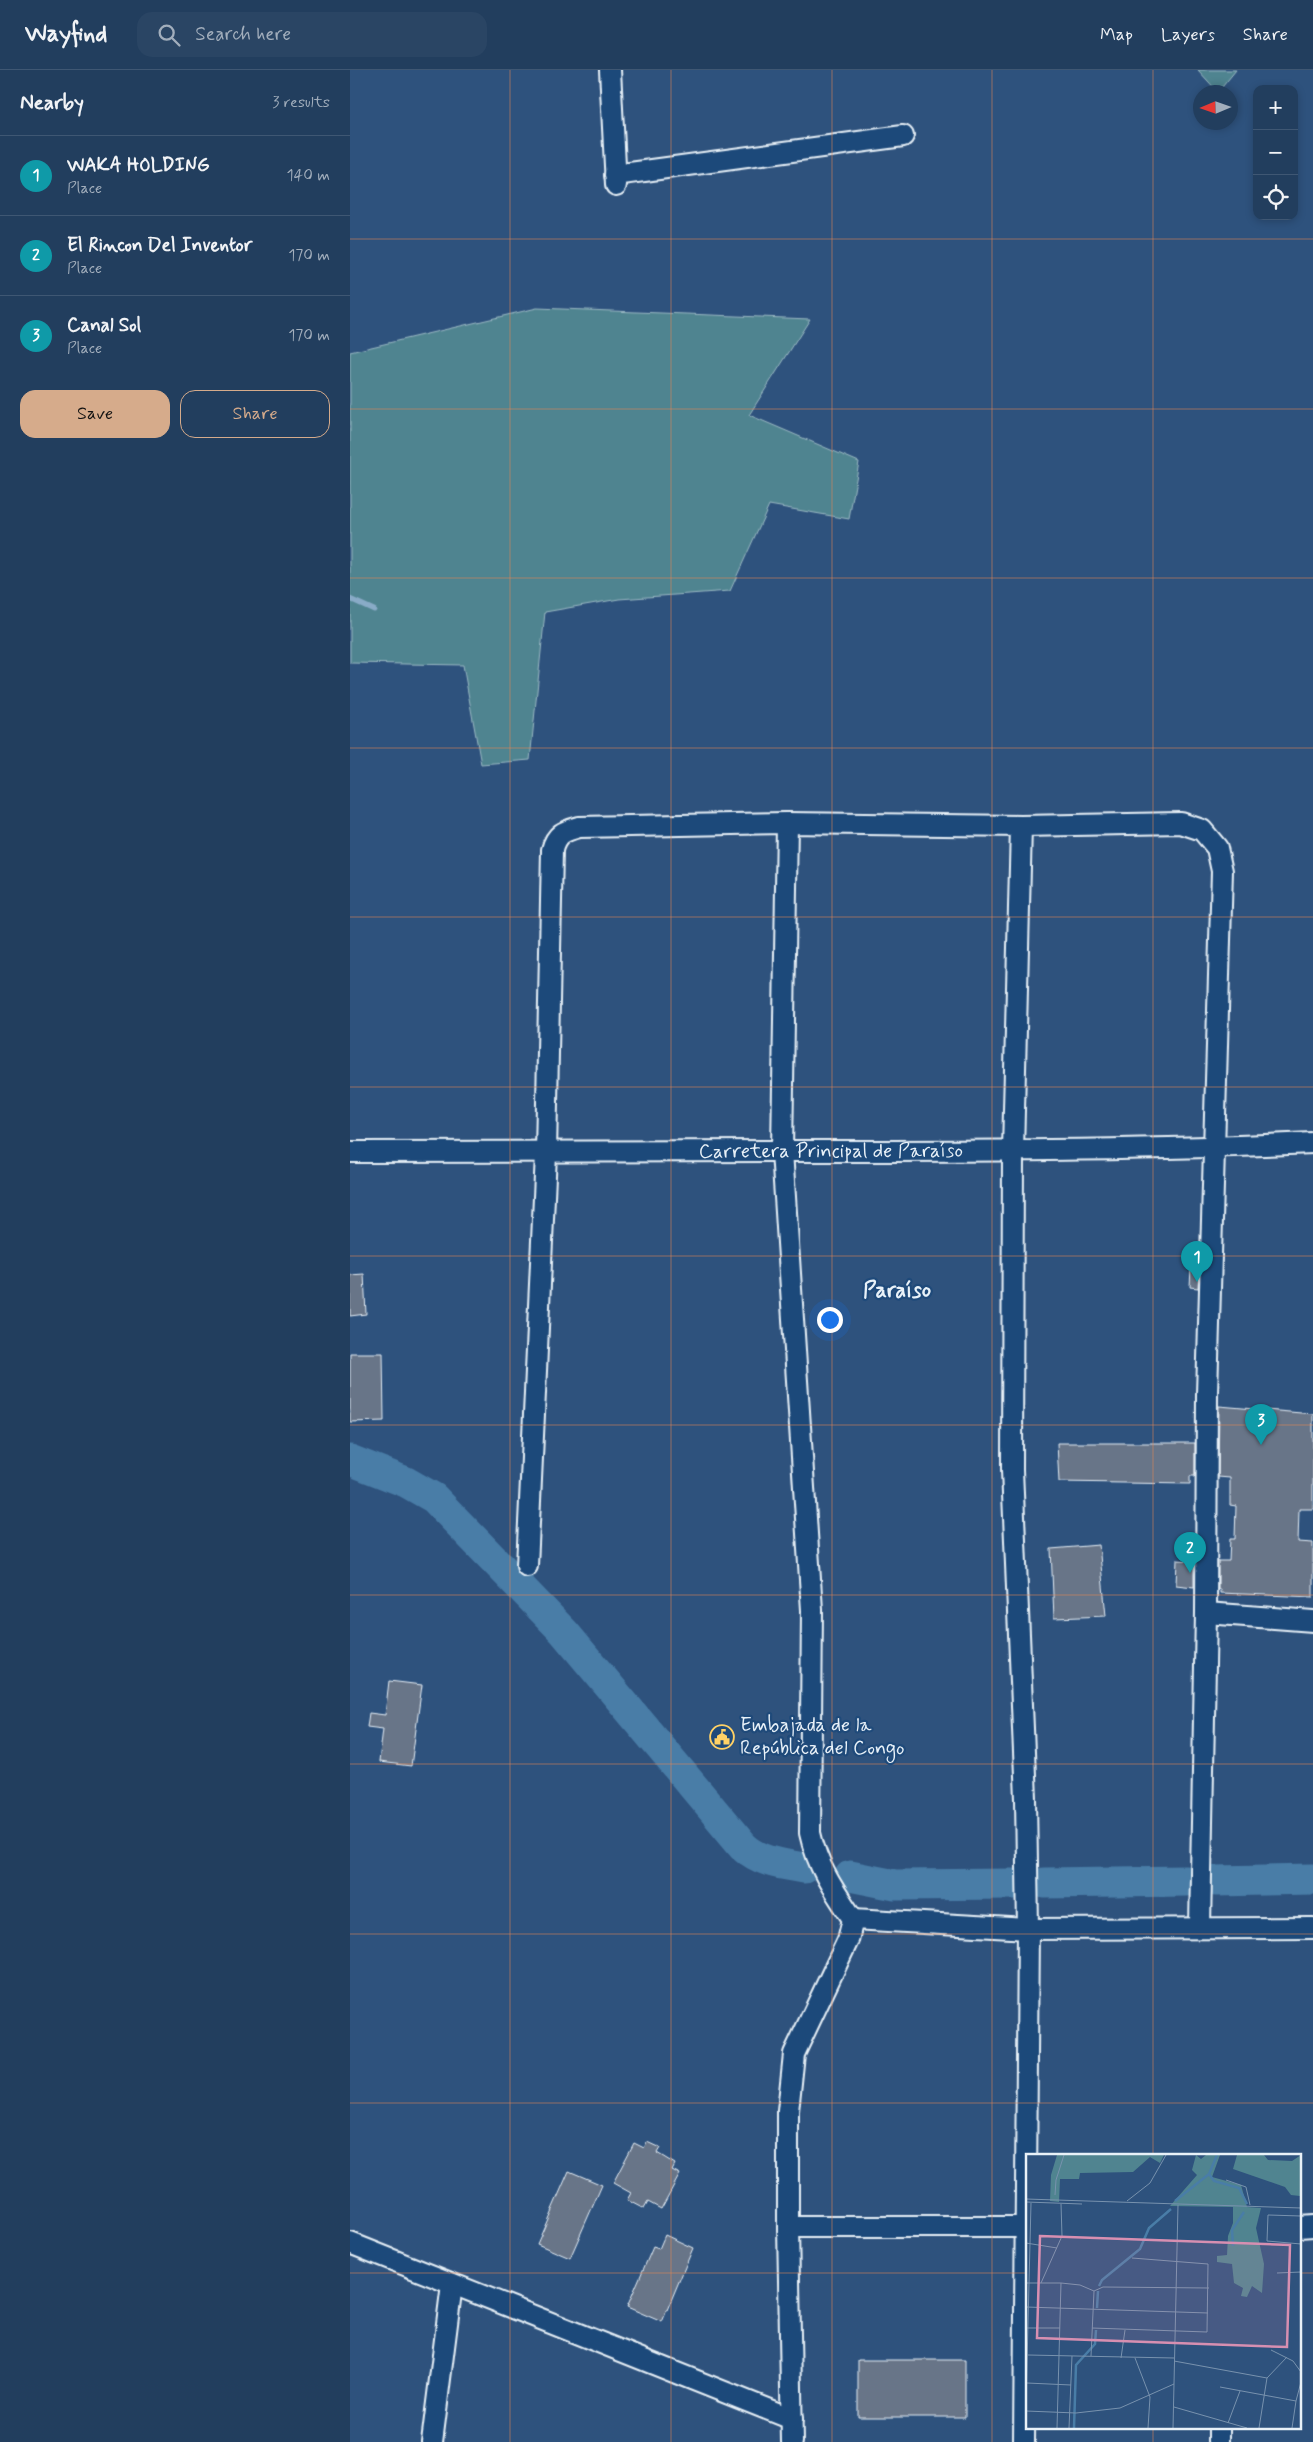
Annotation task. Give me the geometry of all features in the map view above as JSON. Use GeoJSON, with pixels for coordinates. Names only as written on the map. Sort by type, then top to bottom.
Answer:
{"type":"FeatureCollection","features":[{"type":"Feature","properties":{"kind":"street"},"geometry":{"type":"LineString","coordinates":[[610,70],[615,180],[902,136]]}},
{"type":"Feature","properties":{"kind":"street"},"geometry":{"type":"LineString","coordinates":[[527,1566],[546,1154],[552,850],[554,839],[563,832],[579,827],[787,824],[1021,826],[1181,823],[1202,830],[1217,848],[1222,871],[1207,1394],[1206,1613],[1200,1927]]}},
{"type":"Feature","properties":{"kind":"street"},"geometry":{"type":"LineString","coordinates":[[787,824],[782,1151],[812,1610],[810,1833],[814,1854],[827,1881],[853,1919],[848,1940],[794,2054],[788,2111],[792,2442]]}},
{"type":"Feature","properties":{"kind":"street"},"geometry":{"type":"LineString","coordinates":[[1021,826],[1013,1151],[1012,1470],[1026,1799],[1028,1929],[1026,2154]]}},
{"type":"Feature","properties":{"kind":"street","name":"Carretera Principal de Paraíso"},"geometry":{"type":"LineString","coordinates":[[350,1152],[546,1154],[1013,1151],[1313,1143]]}},
{"type":"Feature","properties":{"kind":"street"},"geometry":{"type":"LineString","coordinates":[[1206,1613],[1313,1622]]}},
{"type":"Feature","properties":{"kind":"street"},"geometry":{"type":"LineString","coordinates":[[853,1919],[1028,1929],[1313,1928]]}},
{"type":"Feature","properties":{"kind":"street"},"geometry":{"type":"LineString","coordinates":[[788,2227],[1026,2227],[1024,2442]]}},
{"type":"Feature","properties":{"kind":"street"},"geometry":{"type":"LineString","coordinates":[[350,2243],[792,2418]]}},
{"type":"Feature","properties":{"kind":"street"},"geometry":{"type":"LineString","coordinates":[[432,2442],[452,2284]]}},
{"type":"Feature","properties":{"kind":"green space"},"geometry":{"type":"Polygon","coordinates":[[[1198,70],[1236,70],[1224,85],[1212,85],[1198,70]]]}},
{"type":"Feature","properties":{"kind":"green space"},"geometry":{"type":"Polygon","coordinates":[[[537,308],[810,319],[749,415],[859,462],[849,519],[769,505],[730,591],[619,599],[545,612],[530,760],[481,764],[463,665],[350,663],[350,352],[537,308]]]}},
{"type":"Feature","properties":{"kind":"building"},"geometry":{"type":"Polygon","coordinates":[[[1191,1267],[1199,1269],[1198,1288],[1190,1287],[1191,1267]]]}},
{"type":"Feature","properties":{"kind":"building"},"geometry":{"type":"Polygon","coordinates":[[[364,1274],[366,1314],[350,1316],[350,1275],[364,1274]]]}},
{"type":"Feature","properties":{"kind":"building"},"geometry":{"type":"Polygon","coordinates":[[[350,1353],[383,1353],[384,1421],[350,1422],[350,1353]]]}},
{"type":"Feature","properties":{"kind":"building"},"geometry":{"type":"Polygon","coordinates":[[[1219,1406],[1313,1414],[1313,1509],[1299,1509],[1298,1542],[1313,1543],[1313,1597],[1220,1593],[1220,1589],[1218,1589],[1218,1561],[1229,1561],[1230,1539],[1235,1539],[1236,1506],[1230,1505],[1230,1478],[1218,1477],[1219,1406]]]}},
{"type":"Feature","properties":{"kind":"building"},"geometry":{"type":"Polygon","coordinates":[[[1057,1443],[1195,1443],[1195,1476],[1190,1476],[1190,1484],[1059,1482],[1057,1443]]]}},
{"type":"Feature","properties":{"kind":"building"},"geometry":{"type":"Polygon","coordinates":[[[1099,1545],[1106,1616],[1054,1618],[1051,1549],[1099,1545]]]}},
{"type":"Feature","properties":{"kind":"building"},"geometry":{"type":"Polygon","coordinates":[[[1177,1560],[1194,1561],[1194,1587],[1176,1585],[1177,1560]]]}},
{"type":"Feature","properties":{"kind":"building"},"geometry":{"type":"Polygon","coordinates":[[[389,1681],[422,1685],[411,1766],[379,1762],[383,1729],[367,1727],[369,1713],[385,1715],[389,1681]]]}},
{"type":"Feature","properties":{"kind":"building"},"geometry":{"type":"Polygon","coordinates":[[[647,2142],[660,2148],[657,2153],[675,2164],[672,2170],[680,2174],[661,2209],[648,2202],[644,2209],[627,2200],[631,2193],[613,2183],[634,2143],[644,2148],[647,2142]]]}},
{"type":"Feature","properties":{"kind":"building"},"geometry":{"type":"Polygon","coordinates":[[[569,2171],[602,2185],[570,2258],[537,2244],[569,2171]]]}},
{"type":"Feature","properties":{"kind":"building"},"geometry":{"type":"Polygon","coordinates":[[[665,2235],[693,2248],[662,2322],[627,2307],[653,2247],[659,2249],[665,2235]]]}},
{"type":"Feature","properties":{"kind":"building"},"geometry":{"type":"Polygon","coordinates":[[[858,2360],[965,2360],[965,2417],[858,2417],[858,2360]]]}},
{"type":"Feature","properties":{"kind":"waterway"},"geometry":{"type":"LineString","coordinates":[[350,599],[374,610]]}},
{"type":"Feature","properties":{"kind":"waterway"},"geometry":{"type":"LineString","coordinates":[[350,1460],[406,1482],[434,1498],[564,1632],[743,1846],[756,1856],[764,1859],[779,1864],[804,1868]]}},
{"type":"Feature","properties":{"kind":"waterway"},"geometry":{"type":"LineString","coordinates":[[850,1876],[895,1885],[1013,1884]]}},
{"type":"Feature","properties":{"kind":"waterway"},"geometry":{"type":"LineString","coordinates":[[1216,1881],[1313,1879]]}},
{"type":"Feature","properties":{"kind":"waterway"},"geometry":{"type":"LineString","coordinates":[[1044,1883],[1186,1881]]}},
{"type":"Feature","properties":{"kind":"place","name":"WAKA HOLDING"},"geometry":{"type":"Point","coordinates":[1197,1282]}},
{"type":"Feature","properties":{"kind":"place","name":"Canal Sol"},"geometry":{"type":"Point","coordinates":[1261,1445]}},
{"type":"Feature","properties":{"kind":"place","name":"El Rincon Del Inventor"},"geometry":{"type":"Point","coordinates":[1190,1573]}},
{"type":"Feature","properties":{"kind":"place","name":"Embajada de la República del Congo"},"geometry":{"type":"Point","coordinates":[722,1737]}},
{"type":"Feature","properties":{"kind":"district","name":"Paraíso"},"geometry":{"type":"Point","coordinates":[897,1291]}}]}
